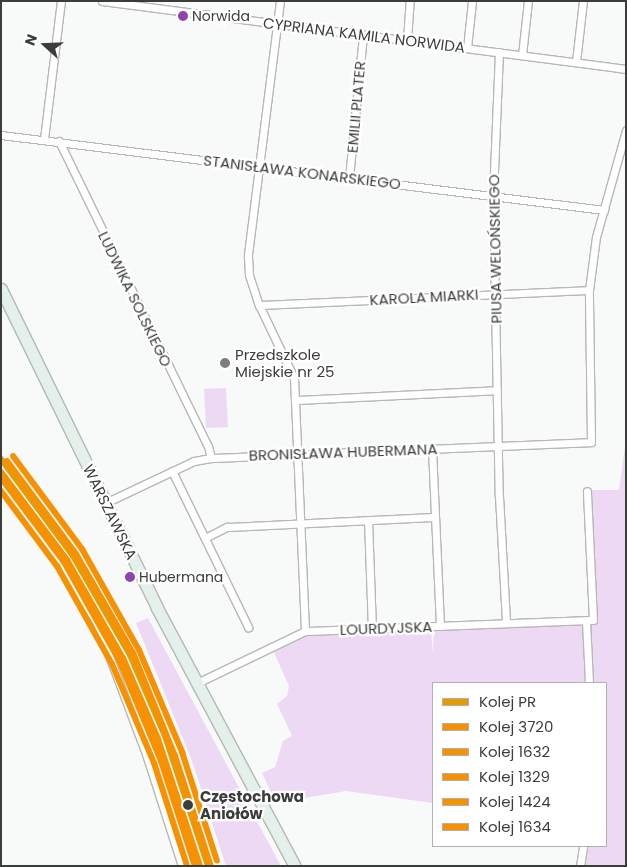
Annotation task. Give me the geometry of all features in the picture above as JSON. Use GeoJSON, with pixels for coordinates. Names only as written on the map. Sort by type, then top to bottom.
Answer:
{"type":"FeatureCollection","features":[{"type":"Feature","properties":{"kind":"main road","name":"WARSZAWSKA"},"geometry":{"type":"LineString","coordinates":[[1,288],[106,504],[197,683],[295,866]]}},
{"type":"Feature","properties":{"kind":"street"},"geometry":{"type":"LineString","coordinates":[[44,139],[61,1]]}},
{"type":"Feature","properties":{"kind":"street","name":"CYPRIANA KAMILA NORWIDA"},"geometry":{"type":"LineString","coordinates":[[102,1],[158,5],[277,24],[626,69]]}},
{"type":"Feature","properties":{"kind":"street"},"geometry":{"type":"LineString","coordinates":[[280,1],[248,256],[249,275],[259,305],[294,378],[305,631]]}},
{"type":"Feature","properties":{"kind":"street"},"geometry":{"type":"LineString","coordinates":[[407,40],[410,1]]}},
{"type":"Feature","properties":{"kind":"street"},"geometry":{"type":"LineString","coordinates":[[467,48],[472,1]]}},
{"type":"Feature","properties":{"kind":"street"},"geometry":{"type":"LineString","coordinates":[[522,55],[528,1]]}},
{"type":"Feature","properties":{"kind":"street"},"geometry":{"type":"LineString","coordinates":[[576,62],[583,1]]}},
{"type":"Feature","properties":{"kind":"street","name":"EMILII PLATER"},"geometry":{"type":"LineString","coordinates":[[350,178],[363,35]]}},
{"type":"Feature","properties":{"kind":"street","name":"PIUSA WELOŃSKIEGO"},"geometry":{"type":"LineString","coordinates":[[499,52],[493,196],[498,446],[506,623]]}},
{"type":"Feature","properties":{"kind":"street"},"geometry":{"type":"LineString","coordinates":[[589,290],[604,210],[626,130]]}},
{"type":"Feature","properties":{"kind":"street","name":"STANISŁAWA KONARSKIEGO"},"geometry":{"type":"LineString","coordinates":[[1,134],[604,210]]}},
{"type":"Feature","properties":{"kind":"street","name":"LUDWIKA SOLSKIEGO"},"geometry":{"type":"LineString","coordinates":[[59,141],[208,446],[211,458]]}},
{"type":"Feature","properties":{"kind":"street","name":"BRONISŁAWA HUBERMANA"},"geometry":{"type":"LineString","coordinates":[[106,504],[194,461],[211,458],[591,442],[589,290]]}},
{"type":"Feature","properties":{"kind":"street","name":"KAROLA MIARKI"},"geometry":{"type":"LineString","coordinates":[[259,305],[589,290]]}},
{"type":"Feature","properties":{"kind":"street"},"geometry":{"type":"LineString","coordinates":[[296,400],[497,390]]}},
{"type":"Feature","properties":{"kind":"street"},"geometry":{"type":"LineString","coordinates":[[432,449],[440,626]]}},
{"type":"Feature","properties":{"kind":"street"},"geometry":{"type":"LineString","coordinates":[[172,471],[248,627]]}},
{"type":"Feature","properties":{"kind":"street"},"geometry":{"type":"LineString","coordinates":[[1,486],[26,514],[96,620],[147,757],[182,866]]}},
{"type":"Feature","properties":{"kind":"street"},"geometry":{"type":"LineString","coordinates":[[587,491],[593,620],[586,622],[589,682]]}},
{"type":"Feature","properties":{"kind":"street"},"geometry":{"type":"LineString","coordinates":[[205,538],[227,527],[435,517]]}},
{"type":"Feature","properties":{"kind":"street"},"geometry":{"type":"LineString","coordinates":[[368,520],[372,629]]}},
{"type":"Feature","properties":{"kind":"street","name":"LOURDYJSKA"},"geometry":{"type":"LineString","coordinates":[[197,683],[305,631],[506,623],[586,622]]}},
{"type":"Feature","properties":{"kind":"street"},"geometry":{"type":"LineString","coordinates":[[580,866],[583,847]]}},
{"type":"Feature","properties":{"kind":"shaded area"},"geometry":{"type":"Polygon","coordinates":[[[226,388],[228,427],[206,428],[204,389],[226,388]]]}},
{"type":"Feature","properties":{"kind":"shaded area"},"geometry":{"type":"Polygon","coordinates":[[[626,439],[626,866],[584,866],[587,847],[607,847],[607,682],[432,682],[432,803],[346,791],[276,803],[262,773],[275,767],[283,741],[292,736],[277,704],[287,696],[289,686],[272,648],[305,635],[431,630],[433,654],[434,630],[595,623],[590,490],[619,490],[626,439]]]}},
{"type":"Feature","properties":{"kind":"shaded area"},"geometry":{"type":"Polygon","coordinates":[[[148,618],[281,866],[226,866],[192,761],[136,623],[148,618]]]}},
{"type":"Feature","properties":{"kind":"rail line","name":"1634"},"geometry":{"type":"LineString","coordinates":[[13,456],[82,549],[139,650],[182,752],[217,861]]}},
{"type":"Feature","properties":{"kind":"rail line","name":"PR"},"geometry":{"type":"LineString","coordinates":[[1,459],[73,556],[130,655],[165,736],[208,866]]}},
{"type":"Feature","properties":{"kind":"rail line","name":"1329"},"geometry":{"type":"LineString","coordinates":[[7,461],[76,554],[133,653],[175,756],[210,864]]}},
{"type":"Feature","properties":{"kind":"rail line","name":"3720"},"geometry":{"type":"LineString","coordinates":[[1,472],[67,560],[123,658],[158,739],[200,866]]}},
{"type":"Feature","properties":{"kind":"rail line","name":"1632"},"geometry":{"type":"LineString","coordinates":[[1,478],[64,562],[119,660],[161,761],[195,866]]}},
{"type":"Feature","properties":{"kind":"rail line","name":"1424"},"geometry":{"type":"LineString","coordinates":[[1,491],[57,566],[112,664],[154,763],[187,866]]}},
{"type":"Feature","properties":{"kind":"place","name":"Norwida"},"geometry":{"type":"Point","coordinates":[183,16]}},
{"type":"Feature","properties":{"kind":"place","name":"Przedszkole Miejskie nr 25"},"geometry":{"type":"Point","coordinates":[225,363]}},
{"type":"Feature","properties":{"kind":"place","name":"Hubermana"},"geometry":{"type":"Point","coordinates":[130,577]}},
{"type":"Feature","properties":{"kind":"place","name":"Częstochowa Aniołów"},"geometry":{"type":"Point","coordinates":[188,805]}}]}
